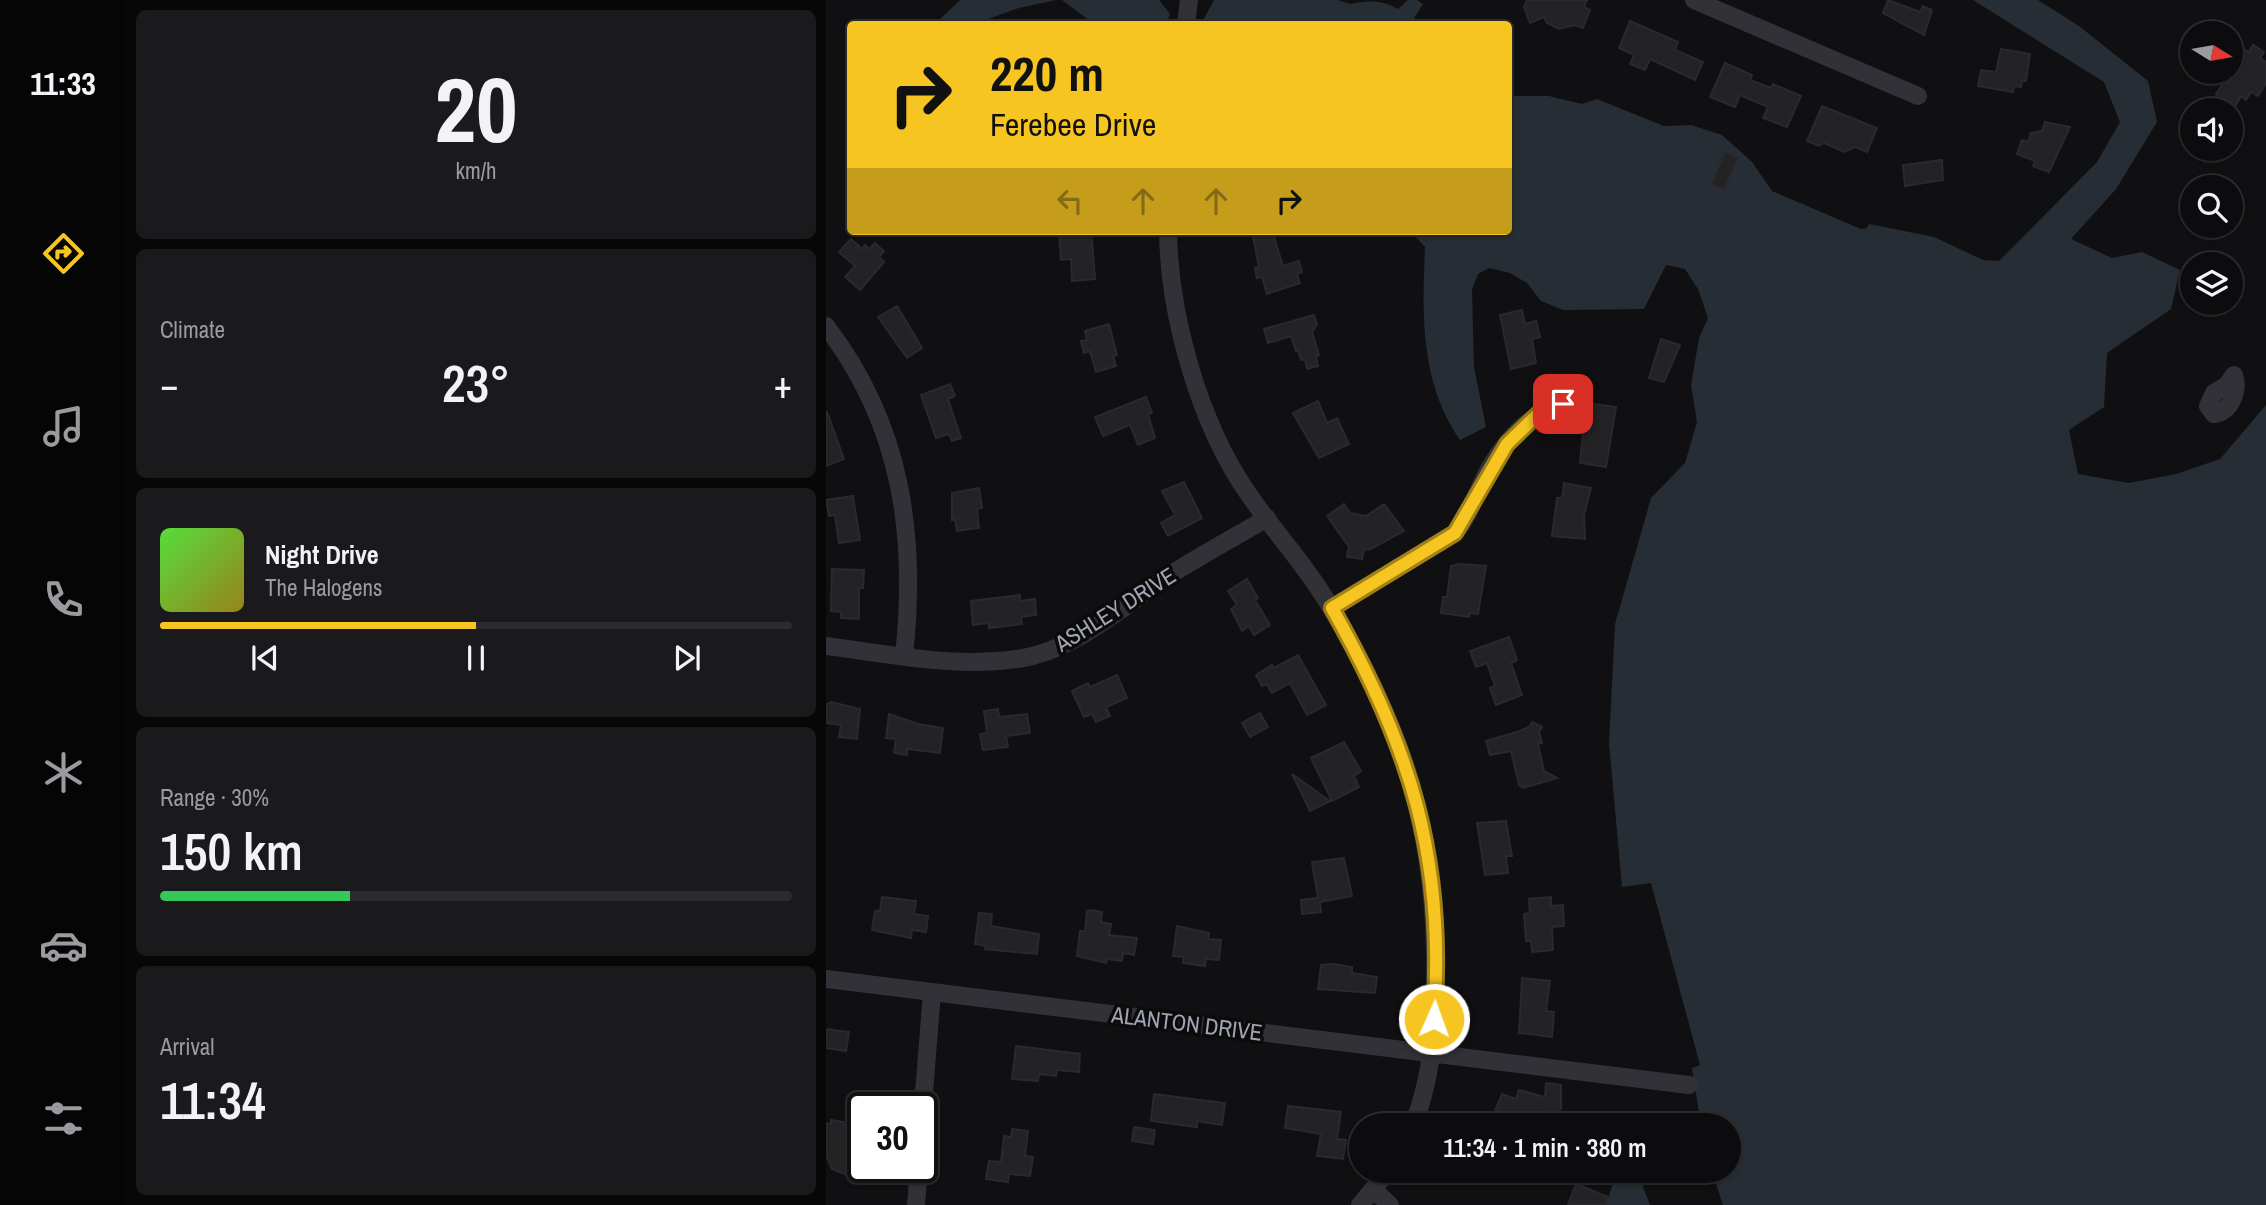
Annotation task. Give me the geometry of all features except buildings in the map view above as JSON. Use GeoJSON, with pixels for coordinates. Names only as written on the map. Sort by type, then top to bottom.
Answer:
{"type":"FeatureCollection","features":[{"type":"Feature","properties":{"kind":"street"},"geometry":{"type":"LineString","coordinates":[[1186,21],[1189,0]]}},
{"type":"Feature","properties":{"kind":"street"},"geometry":{"type":"LineString","coordinates":[[1694,0],[1918,96]]}},
{"type":"Feature","properties":{"kind":"street"},"geometry":{"type":"LineString","coordinates":[[1168,235],[1179,324],[1201,395],[1234,470],[1332,608],[1386,713],[1424,826],[1435,936],[1436,999],[1431,1054],[1416,1113]]}},
{"type":"Feature","properties":{"kind":"street"},"geometry":{"type":"LineString","coordinates":[[826,326],[871,401],[895,465],[904,501],[910,579],[904,656]]}},
{"type":"Feature","properties":{"kind":"street"},"geometry":{"type":"LineString","coordinates":[[1332,608],[1455,533],[1469,514],[1492,466],[1525,423],[1551,407],[1575,403]]}},
{"type":"Feature","properties":{"kind":"street","name":"ASHLEY DRIVE"},"geometry":{"type":"LineString","coordinates":[[826,646],[984,662],[1017,659],[1048,651],[1099,624],[1172,574],[1267,518]]}},
{"type":"Feature","properties":{"kind":"street","name":"ALANTON DRIVE"},"geometry":{"type":"LineString","coordinates":[[826,979],[1689,1085]]}},
{"type":"Feature","properties":{"kind":"street"},"geometry":{"type":"LineString","coordinates":[[924,1092],[932,992]]}},
{"type":"Feature","properties":{"kind":"street"},"geometry":{"type":"LineString","coordinates":[[916,1205],[918,1183]]}},
{"type":"Feature","properties":{"kind":"street"},"geometry":{"type":"LineString","coordinates":[[1360,1205],[1379,1183]]}},
{"type":"Feature","properties":{"kind":"street"},"geometry":{"type":"LineString","coordinates":[[1374,1190],[1390,1205]]}},
{"type":"Feature","properties":{"kind":"shaded area"},"geometry":{"type":"Polygon","coordinates":[[[960,0],[1056,0],[1019,8],[982,21],[938,21],[960,0]]]}},
{"type":"Feature","properties":{"kind":"shaded area"},"geometry":{"type":"Polygon","coordinates":[[[1062,0],[1159,0],[1170,14],[1167,21],[1090,21],[1062,0]]]}},
{"type":"Feature","properties":{"kind":"shaded area"},"geometry":{"type":"Polygon","coordinates":[[[1214,0],[1338,0],[1350,4],[1375,2],[1398,9],[1408,0],[1417,0],[1423,4],[1414,18],[1418,21],[1203,21],[1214,0]]]}},
{"type":"Feature","properties":{"kind":"shaded area"},"geometry":{"type":"Polygon","coordinates":[[[1973,0],[2038,0],[2079,26],[2148,81],[2157,122],[2116,189],[2071,239],[2112,258],[2142,252],[2180,270],[2171,309],[2107,353],[2104,407],[2069,430],[2078,474],[2129,483],[2176,474],[2220,459],[2266,405],[2266,1205],[1723,1205],[1716,1183],[1741,1183],[1741,1113],[1699,1113],[1692,1068],[1700,1065],[1651,883],[1622,887],[1609,743],[1615,624],[1651,498],[1685,463],[1697,422],[1691,385],[1699,338],[1708,318],[1698,289],[1685,269],[1666,265],[1644,309],[1563,310],[1541,301],[1527,283],[1510,273],[1489,268],[1478,274],[1472,290],[1474,367],[1486,427],[1460,440],[1437,395],[1431,372],[1424,322],[1425,247],[1414,235],[1512,235],[1512,96],[1549,96],[1582,104],[1597,99],[1664,126],[1691,125],[1722,135],[1752,162],[1772,191],[1861,229],[1867,228],[1869,224],[1934,237],[1983,260],[1999,261],[2097,162],[2120,122],[2104,82],[1973,0]]]}},
{"type":"Feature","properties":{"kind":"shaded area"},"geometry":{"type":"Polygon","coordinates":[[[1613,1183],[1644,1183],[1650,1205],[1606,1205],[1613,1183]]]}},
{"type":"Feature","properties":{"kind":"route"},"geometry":{"type":"LineString","coordinates":[[1434,1019],[1434,912],[1424,826],[1397,740],[1332,608],[1455,533],[1469,514],[1481,484],[1507,444],[1525,423],[1551,407],[1563,404]]}}]}
